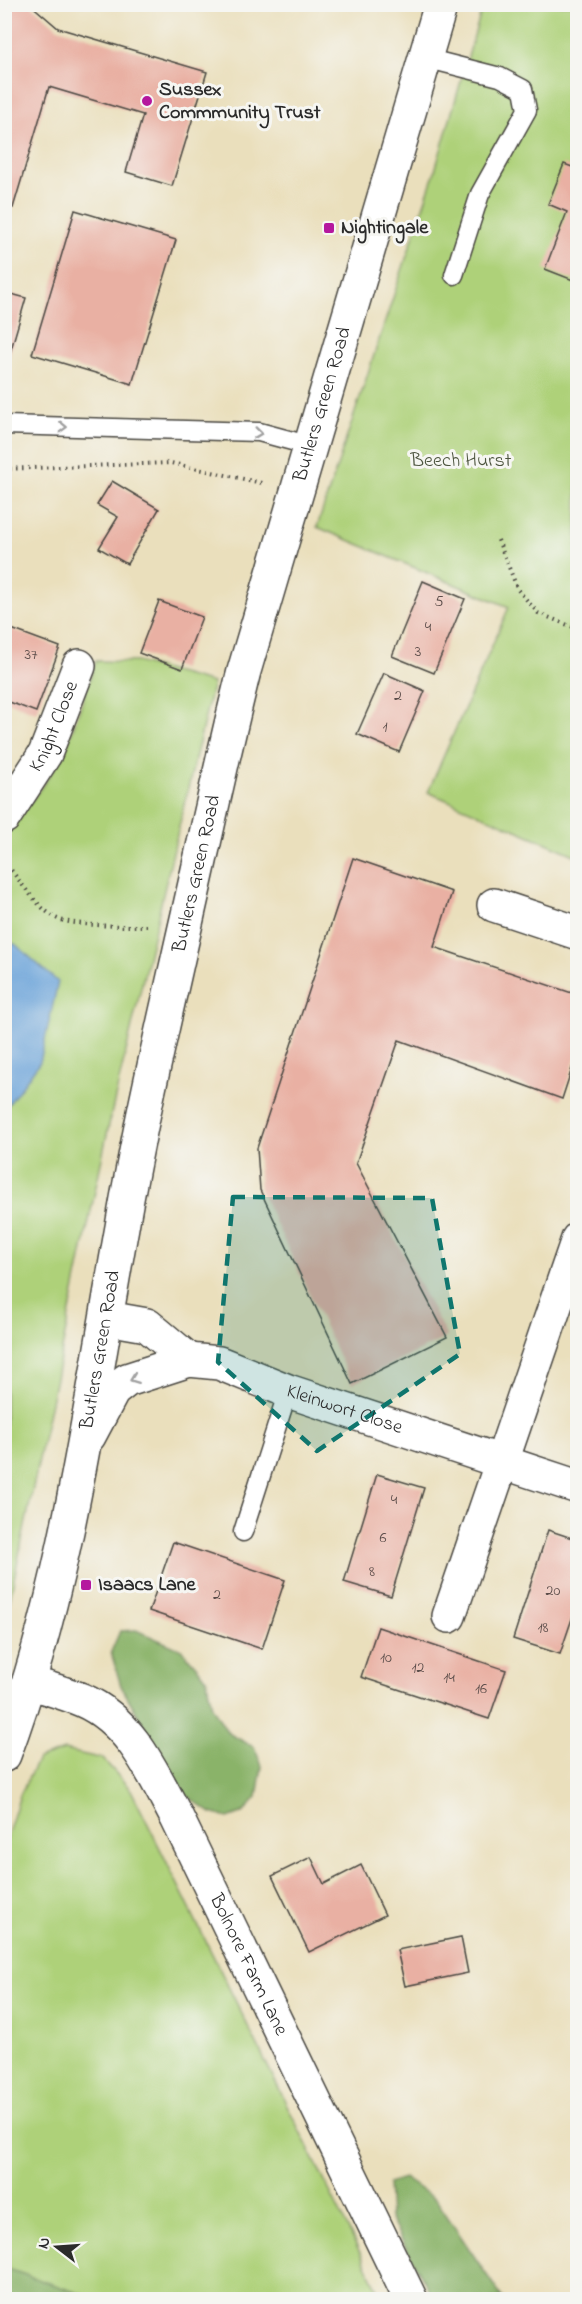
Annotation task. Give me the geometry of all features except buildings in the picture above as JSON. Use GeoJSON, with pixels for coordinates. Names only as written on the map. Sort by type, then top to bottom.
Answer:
{"type":"FeatureCollection","features":[{"type":"Feature","properties":{"kind":"street","name":"Butlers Green Road"},"geometry":{"type":"LineString","coordinates":[[4,1755],[29,1682],[54,1590],[156,1052],[216,784],[244,671],[441,4]]}},
{"type":"Feature","properties":{"kind":"street","name":"Knight Close"},"geometry":{"type":"LineString","coordinates":[[4,817],[45,754],[79,666]]}},
{"type":"Feature","properties":{"kind":"street"},"geometry":{"type":"LineString","coordinates":[[494,905],[578,933]]}},
{"type":"Feature","properties":{"kind":"street"},"geometry":{"type":"LineString","coordinates":[[449,1616],[578,1239]]}},
{"type":"Feature","properties":{"kind":"street"},"geometry":{"type":"LineString","coordinates":[[107,1318],[147,1325],[189,1360]]}},
{"type":"Feature","properties":{"kind":"street","name":"Kleinwort Close"},"geometry":{"type":"LineString","coordinates":[[80,1456],[101,1410],[113,1391],[127,1380],[189,1360],[219,1364],[288,1391],[501,1463],[578,1486]]}},
{"type":"Feature","properties":{"kind":"street","name":"Bolnore Farm Lane"},"geometry":{"type":"LineString","coordinates":[[29,1682],[82,1701],[99,1710],[119,1725],[142,1753],[177,1818],[411,2300]]}},
{"type":"Feature","properties":{"kind":"lane"},"geometry":{"type":"LineString","coordinates":[[425,58],[500,77],[524,89],[527,98],[527,110],[480,194],[454,275]]}},
{"type":"Feature","properties":{"kind":"lane"},"geometry":{"type":"LineString","coordinates":[[4,425],[259,432],[311,446]]}},
{"type":"Feature","properties":{"kind":"lane"},"geometry":{"type":"LineString","coordinates":[[243,1532],[288,1391]]}},
{"type":"Feature","properties":{"kind":"path"},"geometry":{"type":"LineString","coordinates":[[4,469],[171,463],[297,491]]}},
{"type":"Feature","properties":{"kind":"path"},"geometry":{"type":"LineString","coordinates":[[498,540],[518,590],[538,613],[578,629]]}},
{"type":"Feature","properties":{"kind":"path"},"geometry":{"type":"LineString","coordinates":[[4,861],[34,899],[55,919],[105,926],[155,926]]}},
{"type":"Feature","properties":{"kind":"highlighted area"},"geometry":{"type":"Polygon","coordinates":[[[233,1197],[432,1198],[460,1354],[317,1451],[218,1362],[233,1197]]]}},
{"type":"Feature","properties":{"kind":"green space","name":"Beech Hurst"},"geometry":{"type":"Polygon","coordinates":[[[483,5],[577,5],[577,856],[428,792],[509,607],[317,527],[434,174],[483,5]]]}},
{"type":"Feature","properties":{"kind":"green space"},"geometry":{"type":"Polygon","coordinates":[[[96,661],[137,662],[213,683],[111,1115],[5,1622],[5,833],[14,826],[64,755],[96,661]]]}},
{"type":"Feature","properties":{"kind":"green space"},"geometry":{"type":"Polygon","coordinates":[[[136,1630],[182,1650],[206,1677],[212,1707],[228,1733],[254,1747],[262,1766],[257,1797],[244,1812],[228,1818],[211,1813],[183,1793],[121,1686],[111,1652],[120,1631],[136,1630]]]}},
{"type":"Feature","properties":{"kind":"green space"},"geometry":{"type":"Polygon","coordinates":[[[64,1750],[103,1759],[131,1790],[383,2299],[92,2299],[5,2270],[5,1843],[20,1795],[38,1759],[64,1750]]]}},
{"type":"Feature","properties":{"kind":"green space"},"geometry":{"type":"Polygon","coordinates":[[[404,2178],[437,2201],[503,2299],[434,2299],[390,2218],[388,2183],[404,2178]]]}},
{"type":"Feature","properties":{"kind":"green space"},"geometry":{"type":"Polygon","coordinates":[[[5,2268],[96,2299],[5,2299],[5,2268]]]}},
{"type":"Feature","properties":{"kind":"water"},"geometry":{"type":"Polygon","coordinates":[[[5,944],[15,944],[58,982],[40,1062],[5,1109],[5,944]]]}},
{"type":"Feature","properties":{"kind":"place","name":"Sussex Commmunity Trust"},"geometry":{"type":"Point","coordinates":[147,101]}},
{"type":"Feature","properties":{"kind":"place","name":"Nightingale"},"geometry":{"type":"Point","coordinates":[329,228]}},
{"type":"Feature","properties":{"kind":"place","name":"Isaacs Lane"},"geometry":{"type":"Point","coordinates":[86,1585]}}]}
